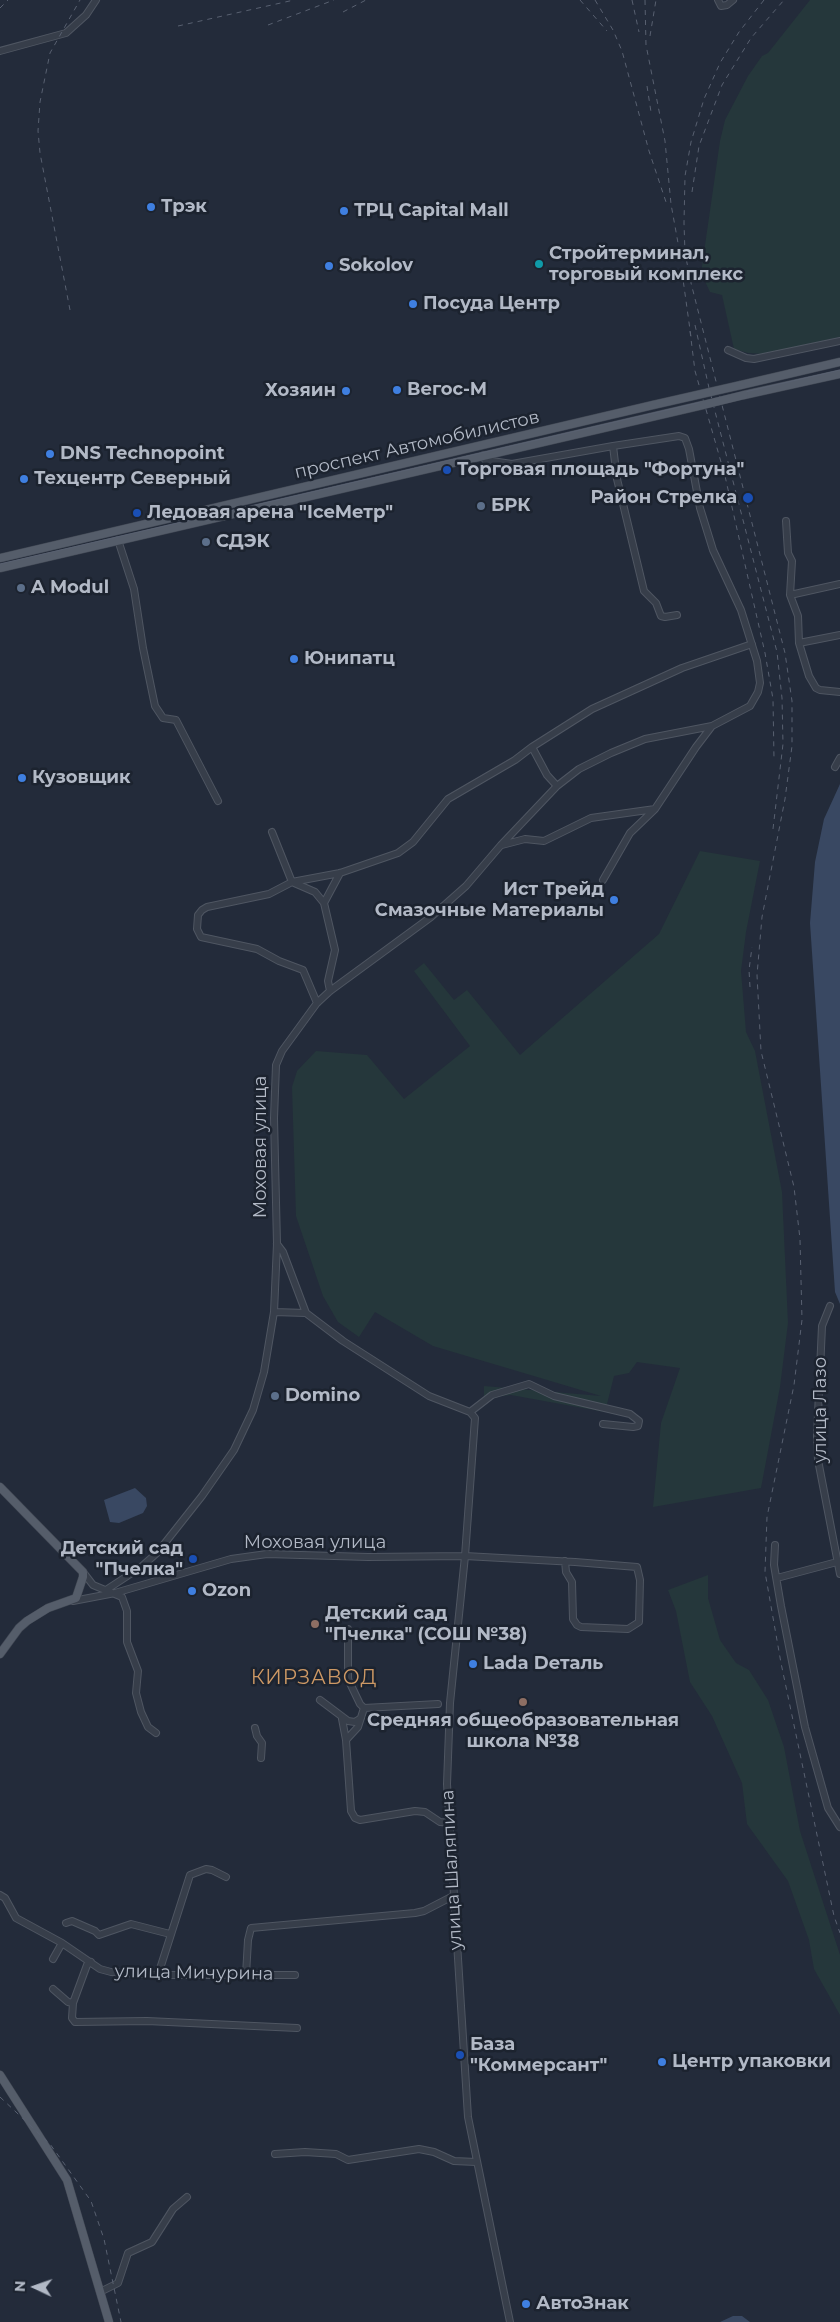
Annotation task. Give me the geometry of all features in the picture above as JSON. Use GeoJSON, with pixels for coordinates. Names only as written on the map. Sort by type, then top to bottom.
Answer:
{"type":"FeatureCollection","features":[{"type":"Feature","properties":{"kind":"main road","name":"проспект Автомобилистов"},"geometry":{"type":"LineString","coordinates":[[0,558],[840,362]]}},
{"type":"Feature","properties":{"kind":"main road","name":"проспект Автомобилистов"},"geometry":{"type":"LineString","coordinates":[[0,568],[840,374]]}},
{"type":"Feature","properties":{"kind":"main road"},"geometry":{"type":"LineString","coordinates":[[0,1487],[82,1572],[78,1595],[72,1601],[48,1608],[27,1621],[19,1628],[0,1654]]}},
{"type":"Feature","properties":{"kind":"main road"},"geometry":{"type":"LineString","coordinates":[[0,2075],[67,2180],[109,2322]]}},
{"type":"Feature","properties":{"kind":"street"},"geometry":{"type":"LineString","coordinates":[[0,51],[66,33],[86,15],[96,0]]}},
{"type":"Feature","properties":{"kind":"street"},"geometry":{"type":"LineString","coordinates":[[718,0],[721,6],[727,5],[733,0]]}},
{"type":"Feature","properties":{"kind":"street"},"geometry":{"type":"LineString","coordinates":[[728,350],[754,359],[840,341]]}},
{"type":"Feature","properties":{"kind":"street"},"geometry":{"type":"LineString","coordinates":[[484,455],[485,460],[512,464],[679,436],[685,438],[689,449],[700,508],[713,550],[741,610],[752,644],[760,683],[758,692],[750,706],[712,726],[655,809],[630,833],[603,880]]}},
{"type":"Feature","properties":{"kind":"street"},"geometry":{"type":"LineString","coordinates":[[613,446],[616,479],[644,591],[656,603],[661,616],[665,618],[677,615]]}},
{"type":"Feature","properties":{"kind":"street"},"geometry":{"type":"LineString","coordinates":[[786,521],[788,553],[792,561],[790,595],[798,616],[799,643],[816,688],[840,692]]}},
{"type":"Feature","properties":{"kind":"street"},"geometry":{"type":"LineString","coordinates":[[118,540],[134,589],[143,648],[155,706],[163,718],[176,720],[218,801]]}},
{"type":"Feature","properties":{"kind":"street"},"geometry":{"type":"LineString","coordinates":[[790,595],[840,584]]}},
{"type":"Feature","properties":{"kind":"street"},"geometry":{"type":"LineString","coordinates":[[799,643],[840,635]]}},
{"type":"Feature","properties":{"kind":"street"},"geometry":{"type":"LineString","coordinates":[[317,1003],[303,970],[279,961],[257,949],[205,938],[197,929],[198,916],[207,907],[269,894],[292,882],[340,872],[398,853],[413,842],[448,799],[516,760],[532,747],[592,709],[682,668],[752,644]]}},
{"type":"Feature","properties":{"kind":"street","name":"Моховая улица"},"geometry":{"type":"LineString","coordinates":[[106,1590],[141,1567],[157,1553],[234,1450],[253,1410],[264,1372],[274,1312],[277,1244],[274,1118],[276,1065],[282,1051],[317,1003],[330,990],[431,917],[466,886],[557,786],[579,769],[636,743],[712,726]]}},
{"type":"Feature","properties":{"kind":"street"},"geometry":{"type":"LineString","coordinates":[[532,747],[547,775],[557,786]]}},
{"type":"Feature","properties":{"kind":"street"},"geometry":{"type":"LineString","coordinates":[[835,767],[840,758]]}},
{"type":"Feature","properties":{"kind":"street"},"geometry":{"type":"LineString","coordinates":[[502,845],[524,839],[544,841],[590,818],[655,809]]}},
{"type":"Feature","properties":{"kind":"street"},"geometry":{"type":"LineString","coordinates":[[272,832],[292,882],[315,892],[324,903],[335,950],[328,981],[330,990]]}},
{"type":"Feature","properties":{"kind":"street"},"geometry":{"type":"LineString","coordinates":[[324,903],[340,872]]}},
{"type":"Feature","properties":{"kind":"street"},"geometry":{"type":"LineString","coordinates":[[277,1244],[285,1258],[306,1313],[343,1341],[428,1396],[472,1414],[492,1395],[529,1384],[554,1396],[630,1414],[639,1421],[638,1426],[633,1427],[603,1424]]}},
{"type":"Feature","properties":{"kind":"street","name":"улица Лазо"},"geometry":{"type":"LineString","coordinates":[[830,1306],[822,1326],[817,1436],[818,1460],[840,1574]]}},
{"type":"Feature","properties":{"kind":"street"},"geometry":{"type":"LineString","coordinates":[[274,1312],[306,1313]]}},
{"type":"Feature","properties":{"kind":"street","name":"улица Шаляпина"},"geometry":{"type":"LineString","coordinates":[[472,1414],[475,1422],[465,1556],[450,1703],[447,1784],[455,1895],[458,1982],[468,2114],[476,2162],[510,2322]]}},
{"type":"Feature","properties":{"kind":"street"},"geometry":{"type":"LineString","coordinates":[[775,1545],[774,1566],[805,1726],[828,1808],[840,1827]]}},
{"type":"Feature","properties":{"kind":"street","name":"Моховая улица"},"geometry":{"type":"LineString","coordinates":[[72,1601],[115,1594],[231,1559],[266,1554],[368,1557],[465,1556],[565,1561],[637,1567],[640,1580],[640,1619],[628,1629],[581,1627],[577,1625],[573,1619],[572,1582],[566,1572],[565,1561]]}},
{"type":"Feature","properties":{"kind":"street"},"geometry":{"type":"LineString","coordinates":[[777,1578],[837,1562]]}},
{"type":"Feature","properties":{"kind":"street"},"geometry":{"type":"LineString","coordinates":[[82,1572],[93,1585],[122,1598],[127,1611],[127,1642],[138,1672],[136,1693],[141,1712],[148,1727],[156,1733]]}},
{"type":"Feature","properties":{"kind":"street"},"geometry":{"type":"LineString","coordinates":[[348,1630],[348,1679],[360,1704],[364,1708],[438,1704]]}},
{"type":"Feature","properties":{"kind":"street"},"geometry":{"type":"LineString","coordinates":[[320,1700],[342,1719],[355,1722],[361,1718],[364,1708]]}},
{"type":"Feature","properties":{"kind":"street"},"geometry":{"type":"LineString","coordinates":[[346,1740],[358,1727],[364,1708]]}},
{"type":"Feature","properties":{"kind":"street"},"geometry":{"type":"LineString","coordinates":[[342,1719],[346,1740],[351,1811],[355,1818],[360,1820],[415,1810],[425,1812],[440,1822],[450,1823]]}},
{"type":"Feature","properties":{"kind":"street"},"geometry":{"type":"LineString","coordinates":[[255,1728],[257,1736],[262,1743],[261,1758]]}},
{"type":"Feature","properties":{"kind":"street"},"geometry":{"type":"LineString","coordinates":[[158,1975],[190,1875],[206,1869],[212,1870],[226,1878]]}},
{"type":"Feature","properties":{"kind":"street","name":"улица Мичурина"},"geometry":{"type":"LineString","coordinates":[[0,1895],[4,1898],[16,1918],[62,1943],[100,1969],[111,1972],[158,1975],[295,1975]]}},
{"type":"Feature","properties":{"kind":"street"},"geometry":{"type":"LineString","coordinates":[[246,1974],[248,1940],[251,1928],[415,1913],[455,1895]]}},
{"type":"Feature","properties":{"kind":"street"},"geometry":{"type":"LineString","coordinates":[[66,1922],[72,1921],[99,1935],[131,1924],[170,1934]]}},
{"type":"Feature","properties":{"kind":"street"},"geometry":{"type":"LineString","coordinates":[[53,1959],[62,1943]]}},
{"type":"Feature","properties":{"kind":"street"},"geometry":{"type":"LineString","coordinates":[[91,1962],[87,1965],[73,2003],[72,2018],[75,2022],[147,2021],[297,2028]]}},
{"type":"Feature","properties":{"kind":"street"},"geometry":{"type":"LineString","coordinates":[[52,1989],[68,2002],[73,2003]]}},
{"type":"Feature","properties":{"kind":"street"},"geometry":{"type":"LineString","coordinates":[[275,2154],[336,2154],[348,2160],[419,2149],[434,2152],[454,2161],[476,2162]]}},
{"type":"Feature","properties":{"kind":"street"},"geometry":{"type":"LineString","coordinates":[[100,2292],[118,2283],[128,2254],[152,2242],[173,2209],[188,2197]]}},
{"type":"Feature","properties":{"kind":"shaded area"},"geometry":{"type":"Polygon","coordinates":[[[810,0],[840,0],[840,337],[763,354],[748,353],[734,349],[722,295],[710,292],[701,273],[720,141],[725,120],[748,76],[762,56],[768,53],[810,0]]]}},
{"type":"Feature","properties":{"kind":"shaded area"},"geometry":{"type":"Polygon","coordinates":[[[700,851],[760,861],[746,932],[741,971],[746,1032],[755,1051],[782,1192],[788,1323],[780,1387],[761,1488],[653,1507],[661,1423],[680,1368],[637,1362],[629,1373],[614,1376],[605,1412],[511,1395],[484,1398],[484,1386],[601,1396],[433,1346],[375,1312],[359,1337],[338,1322],[323,1296],[296,1216],[292,1087],[297,1071],[316,1051],[367,1055],[404,1099],[470,1046],[414,971],[424,963],[454,1000],[467,990],[520,1055],[659,934],[700,851]]]}},
{"type":"Feature","properties":{"kind":"shaded area"},"geometry":{"type":"Polygon","coordinates":[[[708,1575],[708,1598],[720,1640],[736,1663],[749,1670],[768,1700],[784,1747],[800,1831],[840,1955],[840,2015],[814,1969],[809,1940],[788,1881],[747,1824],[742,1783],[712,1716],[690,1682],[676,1611],[668,1590],[708,1575]]]}},
{"type":"Feature","properties":{"kind":"water"},"geometry":{"type":"Polygon","coordinates":[[[840,784],[840,1304],[835,1292],[810,923],[815,862],[824,819],[840,784]]]}},
{"type":"Feature","properties":{"kind":"water"},"geometry":{"type":"Polygon","coordinates":[[[135,1488],[146,1498],[147,1506],[143,1513],[119,1523],[110,1522],[104,1500],[135,1488]]]}},
{"type":"Feature","properties":{"kind":"water"},"geometry":{"type":"Polygon","coordinates":[[[733,2316],[742,2316],[750,2322],[720,2322],[733,2316]]]}},
{"type":"Feature","properties":{"kind":"tram line"},"geometry":{"type":"LineString","coordinates":[[0,564],[840,370]]}},
{"type":"Feature","properties":{"kind":"railway"},"geometry":{"type":"LineString","coordinates":[[0,8],[8,0]]}},
{"type":"Feature","properties":{"kind":"railway"},"geometry":{"type":"LineString","coordinates":[[70,310],[40,153],[38,131],[40,102],[50,53],[80,0]]}},
{"type":"Feature","properties":{"kind":"railway"},"geometry":{"type":"LineString","coordinates":[[178,26],[294,0]]}},
{"type":"Feature","properties":{"kind":"railway"},"geometry":{"type":"LineString","coordinates":[[268,25],[334,0]]}},
{"type":"Feature","properties":{"kind":"railway"},"geometry":{"type":"LineString","coordinates":[[343,12],[366,0]]}},
{"type":"Feature","properties":{"kind":"railway"},"geometry":{"type":"LineString","coordinates":[[580,0],[607,31]]}},
{"type":"Feature","properties":{"kind":"railway"},"geometry":{"type":"LineString","coordinates":[[595,0],[613,30],[622,51],[649,151],[666,202]]}},
{"type":"Feature","properties":{"kind":"railway"},"geometry":{"type":"LineString","coordinates":[[632,0],[639,32]]}},
{"type":"Feature","properties":{"kind":"railway"},"geometry":{"type":"LineString","coordinates":[[645,0],[646,45],[665,141],[671,204],[680,254]]}},
{"type":"Feature","properties":{"kind":"railway"},"geometry":{"type":"LineString","coordinates":[[650,36],[656,0]]}},
{"type":"Feature","properties":{"kind":"railway"},"geometry":{"type":"LineString","coordinates":[[764,0],[739,32],[720,63],[704,99],[691,142],[685,176],[685,253],[785,653],[792,701],[792,746],[785,799],[762,917],[757,975],[761,1051],[794,1187],[800,1239],[802,1320],[794,1385],[767,1517],[765,1572],[781,1663],[834,1916],[840,1933]]}},
{"type":"Feature","properties":{"kind":"railway"},"geometry":{"type":"LineString","coordinates":[[692,192],[699,146],[722,85],[751,38],[784,0]]}},
{"type":"Feature","properties":{"kind":"railway"},"geometry":{"type":"LineString","coordinates":[[647,86],[651,112]]}},
{"type":"Feature","properties":{"kind":"railway"},"geometry":{"type":"LineString","coordinates":[[682,272],[691,337]]}},
{"type":"Feature","properties":{"kind":"railway"},"geometry":{"type":"LineString","coordinates":[[695,325],[709,388],[777,652],[782,698],[783,744],[773,829]]}},
{"type":"Feature","properties":{"kind":"railway"},"geometry":{"type":"LineString","coordinates":[[690,331],[695,371],[725,476],[765,653],[773,699],[774,759]]}},
{"type":"Feature","properties":{"kind":"railway"},"geometry":{"type":"LineString","coordinates":[[750,987],[749,970],[752,947]]}},
{"type":"Feature","properties":{"kind":"railway"},"geometry":{"type":"LineString","coordinates":[[0,2097],[50,2144],[91,2201],[104,2239],[121,2322]]}},
{"type":"Feature","properties":{"kind":"place","name":"Трэк"},"geometry":{"type":"Point","coordinates":[151,207]}},
{"type":"Feature","properties":{"kind":"place","name":"ТРЦ Capital Mall"},"geometry":{"type":"Point","coordinates":[344,211]}},
{"type":"Feature","properties":{"kind":"place","name":"Стройтерминал, торговый комплекс"},"geometry":{"type":"Point","coordinates":[539,264]}},
{"type":"Feature","properties":{"kind":"place","name":"Sokolov"},"geometry":{"type":"Point","coordinates":[329,266]}},
{"type":"Feature","properties":{"kind":"place","name":"Посуда Центр"},"geometry":{"type":"Point","coordinates":[413,304]}},
{"type":"Feature","properties":{"kind":"place","name":"Вегос-М"},"geometry":{"type":"Point","coordinates":[397,390]}},
{"type":"Feature","properties":{"kind":"place","name":"Хозяин"},"geometry":{"type":"Point","coordinates":[346,391]}},
{"type":"Feature","properties":{"kind":"place","name":"DNS Technopoint"},"geometry":{"type":"Point","coordinates":[50,454]}},
{"type":"Feature","properties":{"kind":"place","name":"Торговая площадь \"Фортуна\""},"geometry":{"type":"Point","coordinates":[447,470]}},
{"type":"Feature","properties":{"kind":"place","name":"Техцентр Северный"},"geometry":{"type":"Point","coordinates":[24,479]}},
{"type":"Feature","properties":{"kind":"place","name":"Район Стрелка"},"geometry":{"type":"Point","coordinates":[748,498]}},
{"type":"Feature","properties":{"kind":"place","name":"БРК"},"geometry":{"type":"Point","coordinates":[481,506]}},
{"type":"Feature","properties":{"kind":"place","name":"Ледовая арена \"IceМетр\""},"geometry":{"type":"Point","coordinates":[137,513]}},
{"type":"Feature","properties":{"kind":"place","name":"СДЭК"},"geometry":{"type":"Point","coordinates":[206,542]}},
{"type":"Feature","properties":{"kind":"place","name":"A Modul"},"geometry":{"type":"Point","coordinates":[21,588]}},
{"type":"Feature","properties":{"kind":"place","name":"Юнипатц"},"geometry":{"type":"Point","coordinates":[294,659]}},
{"type":"Feature","properties":{"kind":"place","name":"Кузовщик"},"geometry":{"type":"Point","coordinates":[22,778]}},
{"type":"Feature","properties":{"kind":"place","name":"Ист Трейд Смазочные Материалы"},"geometry":{"type":"Point","coordinates":[614,900]}},
{"type":"Feature","properties":{"kind":"place","name":"Domino"},"geometry":{"type":"Point","coordinates":[275,1396]}},
{"type":"Feature","properties":{"kind":"place","name":"Детский сад \"Пчелка\""},"geometry":{"type":"Point","coordinates":[193,1559]}},
{"type":"Feature","properties":{"kind":"place","name":"Ozon"},"geometry":{"type":"Point","coordinates":[192,1591]}},
{"type":"Feature","properties":{"kind":"place","name":"Детский сад \"Пчелка\" (СОШ №38)"},"geometry":{"type":"Point","coordinates":[315,1624]}},
{"type":"Feature","properties":{"kind":"place","name":"Lada Dеталь"},"geometry":{"type":"Point","coordinates":[473,1664]}},
{"type":"Feature","properties":{"kind":"place","name":"Средняя общеобразовательная школа №38"},"geometry":{"type":"Point","coordinates":[523,1702]}},
{"type":"Feature","properties":{"kind":"place","name":"База \"Коммерсант\""},"geometry":{"type":"Point","coordinates":[460,2055]}},
{"type":"Feature","properties":{"kind":"place","name":"Центр упаковки"},"geometry":{"type":"Point","coordinates":[662,2062]}},
{"type":"Feature","properties":{"kind":"place","name":"АвтоЗнак"},"geometry":{"type":"Point","coordinates":[526,2304]}},
{"type":"Feature","properties":{"kind":"district","name":"КИРЗАВОД"},"geometry":{"type":"Point","coordinates":[314,1678]}}]}
